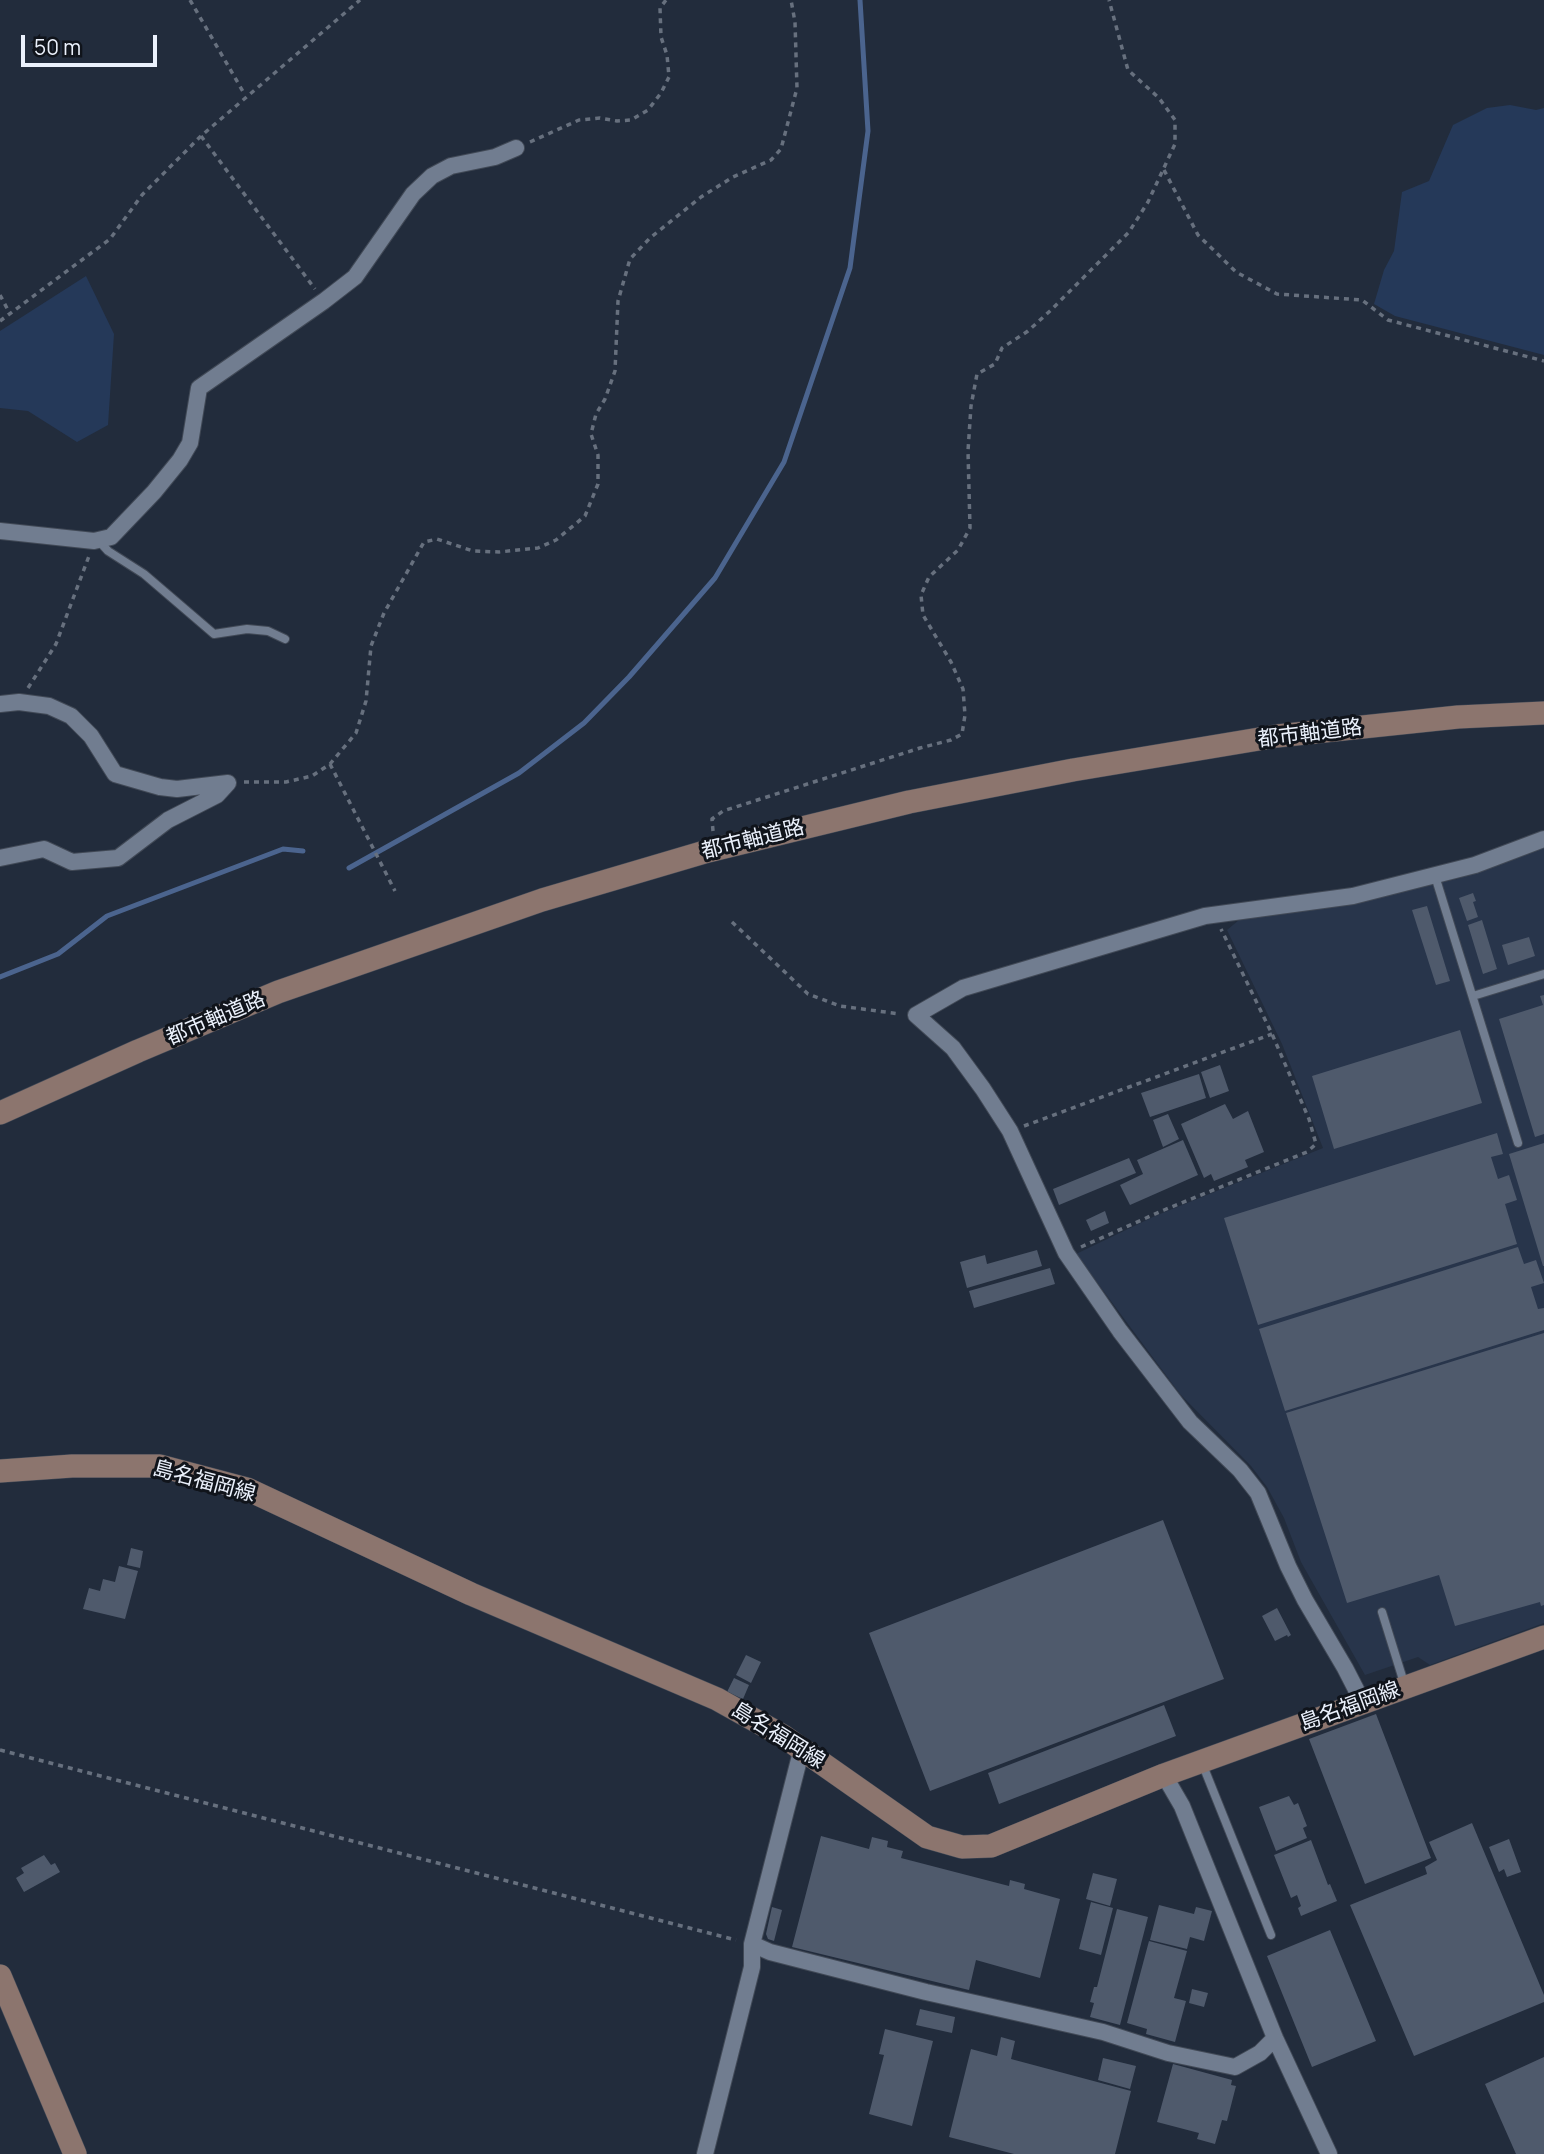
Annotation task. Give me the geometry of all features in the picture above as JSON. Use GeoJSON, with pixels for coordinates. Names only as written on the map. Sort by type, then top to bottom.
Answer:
{"type":"FeatureCollection","features":[{"type":"Feature","properties":{"kind":"main road","name":"都市軸道路"},"geometry":{"type":"LineString","coordinates":[[0,1113],[278,992],[542,900],[708,851],[909,802],[1073,770],[1250,741],[1458,718],[1544,713]]}},
{"type":"Feature","properties":{"kind":"main road","name":"島名福岡線"},"geometry":{"type":"LineString","coordinates":[[0,1471],[72,1466],[160,1466],[247,1489],[471,1594],[717,1699],[802,1748],[927,1837],[962,1847],[991,1846],[1201,1761],[1544,1637]]}},
{"type":"Feature","properties":{"kind":"main road"},"geometry":{"type":"LineString","coordinates":[[0,1976],[75,2154]]}},
{"type":"Feature","properties":{"kind":"street"},"geometry":{"type":"LineString","coordinates":[[0,531],[96,541],[111,537],[180,460],[190,443],[199,388],[324,302],[355,277],[413,194],[432,176],[451,166],[495,157],[516,148]]}},
{"type":"Feature","properties":{"kind":"street"},"geometry":{"type":"LineString","coordinates":[[0,704],[19,702],[49,706],[71,716],[91,736],[115,774],[177,789],[228,783]]}},
{"type":"Feature","properties":{"kind":"street"},"geometry":{"type":"LineString","coordinates":[[0,858],[44,849],[72,862],[118,858],[168,820],[217,794],[228,783]]}},
{"type":"Feature","properties":{"kind":"street"},"geometry":{"type":"LineString","coordinates":[[1363,1703],[1288,1566],[1258,1493],[1240,1470],[1190,1422],[1164,1390],[1066,1253],[1010,1131],[984,1089],[953,1048],[916,1014],[963,988],[1213,915],[1353,895],[1475,865],[1544,839]]}},
{"type":"Feature","properties":{"kind":"street"},"geometry":{"type":"LineString","coordinates":[[705,2154],[752,1967],[751,1944],[802,1748]]}},
{"type":"Feature","properties":{"kind":"street"},"geometry":{"type":"LineString","coordinates":[[1164,1775],[1182,1806],[1275,2038],[1329,2154]]}},
{"type":"Feature","properties":{"kind":"street"},"geometry":{"type":"LineString","coordinates":[[751,1944],[796,1959],[1103,2032],[1168,2053],[1235,2067],[1260,2053],[1275,2038]]}},
{"type":"Feature","properties":{"kind":"lane"},"geometry":{"type":"LineString","coordinates":[[96,541],[144,574],[214,634],[247,629],[268,631],[285,639]]}},
{"type":"Feature","properties":{"kind":"lane"},"geometry":{"type":"LineString","coordinates":[[1435,876],[1518,1143]]}},
{"type":"Feature","properties":{"kind":"lane"},"geometry":{"type":"LineString","coordinates":[[1473,996],[1544,974]]}},
{"type":"Feature","properties":{"kind":"lane"},"geometry":{"type":"LineString","coordinates":[[1382,1612],[1406,1687]]}},
{"type":"Feature","properties":{"kind":"lane"},"geometry":{"type":"LineString","coordinates":[[1201,1761],[1271,1935]]}},
{"type":"Feature","properties":{"kind":"path"},"geometry":{"type":"LineString","coordinates":[[190,0],[246,96]]}},
{"type":"Feature","properties":{"kind":"path"},"geometry":{"type":"LineString","coordinates":[[0,321],[110,239],[142,195],[201,136],[360,0]]}},
{"type":"Feature","properties":{"kind":"path"},"geometry":{"type":"LineString","coordinates":[[516,148],[579,120],[631,120],[648,110],[662,93],[669,78],[660,27],[660,8],[666,0]]}},
{"type":"Feature","properties":{"kind":"path"},"geometry":{"type":"LineString","coordinates":[[228,783],[286,782],[312,776],[330,764],[356,733],[366,701],[371,646],[384,613],[424,542],[437,539],[473,551],[499,552],[538,548],[556,540],[586,516],[598,484],[598,455],[591,434],[596,414],[605,400],[615,371],[618,301],[630,259],[650,238],[701,197],[733,177],[771,160],[781,149],[797,88],[795,22],[791,0]]}},
{"type":"Feature","properties":{"kind":"path"},"geometry":{"type":"LineString","coordinates":[[713,833],[712,819],[723,811],[951,740],[962,734],[965,715],[964,689],[923,615],[921,595],[929,577],[958,550],[970,528],[968,451],[971,406],[977,374],[995,364],[1002,348],[1028,331],[1051,310],[1129,232],[1148,202],[1175,145],[1175,120],[1159,98],[1128,70],[1109,0]]}},
{"type":"Feature","properties":{"kind":"path"},"geometry":{"type":"LineString","coordinates":[[201,136],[324,302]]}},
{"type":"Feature","properties":{"kind":"path"},"geometry":{"type":"LineString","coordinates":[[1164,170],[1198,235],[1236,272],[1277,294],[1362,300],[1388,320],[1544,361]]}},
{"type":"Feature","properties":{"kind":"path"},"geometry":{"type":"LineString","coordinates":[[0,295],[9,312]]}},
{"type":"Feature","properties":{"kind":"path"},"geometry":{"type":"LineString","coordinates":[[19,702],[56,644],[96,541]]}},
{"type":"Feature","properties":{"kind":"path"},"geometry":{"type":"LineString","coordinates":[[330,764],[395,891]]}},
{"type":"Feature","properties":{"kind":"path"},"geometry":{"type":"LineString","coordinates":[[1066,1253],[1311,1149],[1316,1144],[1309,1119],[1272,1034],[1213,915]]}},
{"type":"Feature","properties":{"kind":"path"},"geometry":{"type":"LineString","coordinates":[[732,922],[808,994],[840,1006],[916,1014]]}},
{"type":"Feature","properties":{"kind":"path"},"geometry":{"type":"LineString","coordinates":[[1010,1131],[1272,1034]]}},
{"type":"Feature","properties":{"kind":"path"},"geometry":{"type":"LineString","coordinates":[[0,1750],[751,1944]]}},
{"type":"Feature","properties":{"kind":"shaded area"},"geometry":{"type":"Polygon","coordinates":[[[1510,105],[1536,110],[1544,108],[1544,355],[1395,316],[1374,304],[1384,270],[1394,251],[1402,192],[1429,181],[1453,125],[1487,108],[1510,105]]]}},
{"type":"Feature","properties":{"kind":"shaded area"},"geometry":{"type":"Polygon","coordinates":[[[86,276],[114,334],[108,425],[77,442],[28,411],[0,408],[0,331],[86,276]]]}},
{"type":"Feature","properties":{"kind":"shaded area"},"geometry":{"type":"Polygon","coordinates":[[[1544,846],[1544,1623],[1430,1665],[1418,1657],[1365,1675],[1301,1562],[1284,1518],[1267,1487],[1251,1466],[1180,1394],[1076,1254],[1155,1216],[1323,1148],[1282,1044],[1227,930],[1239,920],[1349,902],[1457,879],[1544,846]]]}},
{"type":"Feature","properties":{"kind":"building"},"geometry":{"type":"Polygon","coordinates":[[[1473,893],[1478,917],[1467,921],[1459,898],[1473,893]]]}},
{"type":"Feature","properties":{"kind":"building"},"geometry":{"type":"Polygon","coordinates":[[[1427,906],[1450,981],[1436,985],[1412,910],[1427,906]]]}},
{"type":"Feature","properties":{"kind":"building"},"geometry":{"type":"Polygon","coordinates":[[[1482,920],[1497,969],[1483,974],[1468,925],[1482,920]]]}},
{"type":"Feature","properties":{"kind":"building"},"geometry":{"type":"Polygon","coordinates":[[[1529,937],[1535,956],[1508,965],[1502,945],[1529,937]]]}},
{"type":"Feature","properties":{"kind":"building"},"geometry":{"type":"Polygon","coordinates":[[[1544,995],[1544,1134],[1535,1137],[1499,1019],[1543,1005],[1540,996],[1544,995]]]}},
{"type":"Feature","properties":{"kind":"building"},"geometry":{"type":"Polygon","coordinates":[[[1460,1030],[1482,1103],[1334,1149],[1312,1076],[1460,1030]]]}},
{"type":"Feature","properties":{"kind":"building"},"geometry":{"type":"Polygon","coordinates":[[[1220,1065],[1229,1091],[1210,1098],[1201,1072],[1220,1065]]]}},
{"type":"Feature","properties":{"kind":"building"},"geometry":{"type":"Polygon","coordinates":[[[1199,1074],[1206,1098],[1150,1117],[1141,1093],[1199,1074]]]}},
{"type":"Feature","properties":{"kind":"building"},"geometry":{"type":"Polygon","coordinates":[[[1225,1104],[1233,1119],[1248,1111],[1264,1152],[1245,1160],[1248,1167],[1214,1181],[1211,1174],[1204,1178],[1181,1124],[1225,1104]]]}},
{"type":"Feature","properties":{"kind":"building"},"geometry":{"type":"Polygon","coordinates":[[[1168,1114],[1179,1139],[1163,1147],[1153,1120],[1168,1114]]]}},
{"type":"Feature","properties":{"kind":"building"},"geometry":{"type":"Polygon","coordinates":[[[1497,1133],[1503,1154],[1491,1157],[1498,1179],[1509,1175],[1517,1200],[1505,1204],[1517,1244],[1258,1325],[1224,1218],[1497,1133]]]}},
{"type":"Feature","properties":{"kind":"building"},"geometry":{"type":"Polygon","coordinates":[[[1183,1140],[1198,1175],[1130,1205],[1120,1185],[1143,1174],[1137,1160],[1183,1140]]]}},
{"type":"Feature","properties":{"kind":"building"},"geometry":{"type":"Polygon","coordinates":[[[1544,1143],[1544,1266],[1543,1266],[1509,1154],[1544,1143]]]}},
{"type":"Feature","properties":{"kind":"building"},"geometry":{"type":"Polygon","coordinates":[[[1129,1158],[1136,1173],[1059,1205],[1053,1189],[1129,1158]]]}},
{"type":"Feature","properties":{"kind":"building"},"geometry":{"type":"Polygon","coordinates":[[[1105,1211],[1109,1223],[1091,1231],[1086,1220],[1105,1211]]]}},
{"type":"Feature","properties":{"kind":"building"},"geometry":{"type":"Polygon","coordinates":[[[1518,1247],[1524,1264],[1536,1260],[1544,1283],[1531,1287],[1538,1309],[1544,1308],[1544,1330],[1285,1411],[1259,1329],[1518,1247]]]}},
{"type":"Feature","properties":{"kind":"building"},"geometry":{"type":"Polygon","coordinates":[[[1037,1250],[1042,1266],[967,1288],[960,1262],[985,1255],[987,1264],[1037,1250]]]}},
{"type":"Feature","properties":{"kind":"building"},"geometry":{"type":"Polygon","coordinates":[[[1050,1268],[1055,1284],[974,1308],[969,1291],[1050,1268]]]}},
{"type":"Feature","properties":{"kind":"building"},"geometry":{"type":"Polygon","coordinates":[[[1544,1333],[1544,1605],[1541,1606],[1540,1602],[1455,1626],[1439,1575],[1347,1603],[1286,1413],[1544,1333]]]}},
{"type":"Feature","properties":{"kind":"building"},"geometry":{"type":"Polygon","coordinates":[[[1163,1520],[1224,1679],[930,1791],[869,1633],[1163,1520]]]}},
{"type":"Feature","properties":{"kind":"building"},"geometry":{"type":"Polygon","coordinates":[[[131,1548],[143,1551],[140,1568],[127,1565],[131,1548]]]}},
{"type":"Feature","properties":{"kind":"building"},"geometry":{"type":"Polygon","coordinates":[[[119,1566],[138,1571],[125,1619],[83,1609],[89,1588],[100,1591],[103,1579],[115,1582],[119,1566]]]}},
{"type":"Feature","properties":{"kind":"building"},"geometry":{"type":"Polygon","coordinates":[[[1277,1608],[1291,1635],[1275,1641],[1262,1616],[1277,1608]]]}},
{"type":"Feature","properties":{"kind":"building"},"geometry":{"type":"Polygon","coordinates":[[[746,1655],[761,1662],[751,1683],[736,1675],[746,1655]]]}},
{"type":"Feature","properties":{"kind":"building"},"geometry":{"type":"Polygon","coordinates":[[[734,1678],[749,1685],[743,1699],[727,1692],[734,1678]]]}},
{"type":"Feature","properties":{"kind":"building"},"geometry":{"type":"Polygon","coordinates":[[[1164,1705],[1176,1736],[999,1804],[988,1773],[1164,1705]]]}},
{"type":"Feature","properties":{"kind":"building"},"geometry":{"type":"Polygon","coordinates":[[[1376,1714],[1431,1858],[1365,1884],[1309,1739],[1376,1714]]]}},
{"type":"Feature","properties":{"kind":"building"},"geometry":{"type":"Polygon","coordinates":[[[1289,1796],[1294,1805],[1298,1803],[1307,1826],[1303,1828],[1307,1838],[1276,1851],[1259,1807],[1289,1796]]]}},
{"type":"Feature","properties":{"kind":"building"},"geometry":{"type":"Polygon","coordinates":[[[1472,1823],[1544,1995],[1544,2002],[1414,2056],[1350,1905],[1427,1874],[1425,1867],[1437,1860],[1429,1842],[1472,1823]]]}},
{"type":"Feature","properties":{"kind":"building"},"geometry":{"type":"Polygon","coordinates":[[[821,1836],[869,1849],[872,1837],[888,1841],[887,1847],[903,1851],[901,1858],[1009,1886],[1010,1880],[1025,1884],[1024,1889],[1060,1899],[1040,1978],[976,1960],[969,1990],[792,1947],[821,1836]]]}},
{"type":"Feature","properties":{"kind":"building"},"geometry":{"type":"Polygon","coordinates":[[[1509,1839],[1521,1872],[1507,1877],[1504,1869],[1499,1872],[1489,1847],[1509,1839]]]}},
{"type":"Feature","properties":{"kind":"building"},"geometry":{"type":"Polygon","coordinates":[[[1311,1840],[1337,1901],[1301,1916],[1297,1895],[1291,1898],[1274,1855],[1311,1840]]]}},
{"type":"Feature","properties":{"kind":"building"},"geometry":{"type":"Polygon","coordinates":[[[44,1855],[51,1865],[55,1863],[60,1872],[24,1892],[16,1878],[24,1873],[21,1868],[44,1855]]]}},
{"type":"Feature","properties":{"kind":"building"},"geometry":{"type":"Polygon","coordinates":[[[1093,1873],[1117,1879],[1110,1906],[1086,1899],[1093,1873]]]}},
{"type":"Feature","properties":{"kind":"building"},"geometry":{"type":"Polygon","coordinates":[[[1091,1902],[1113,1908],[1101,1955],[1079,1949],[1091,1902]]]}},
{"type":"Feature","properties":{"kind":"building"},"geometry":{"type":"Polygon","coordinates":[[[1159,1905],[1194,1914],[1196,1907],[1212,1911],[1204,1941],[1190,1937],[1187,1949],[1150,1940],[1159,1905]]]}},
{"type":"Feature","properties":{"kind":"building"},"geometry":{"type":"Polygon","coordinates":[[[772,1907],[782,1910],[774,1941],[768,1939],[766,1934],[772,1907]]]}},
{"type":"Feature","properties":{"kind":"building"},"geometry":{"type":"Polygon","coordinates":[[[1117,1909],[1148,1917],[1120,2025],[1090,2017],[1094,2003],[1090,2002],[1094,1987],[1097,1987],[1117,1909]]]}},
{"type":"Feature","properties":{"kind":"building"},"geometry":{"type":"Polygon","coordinates":[[[1330,1930],[1376,2041],[1312,2067],[1267,1956],[1330,1930]]]}},
{"type":"Feature","properties":{"kind":"building"},"geometry":{"type":"Polygon","coordinates":[[[1149,1941],[1187,1951],[1174,1998],[1186,2001],[1175,2042],[1146,2034],[1147,2029],[1127,2023],[1149,1941]]]}},
{"type":"Feature","properties":{"kind":"building"},"geometry":{"type":"Polygon","coordinates":[[[1192,1989],[1208,1993],[1204,2007],[1189,2003],[1192,1989]]]}},
{"type":"Feature","properties":{"kind":"building"},"geometry":{"type":"Polygon","coordinates":[[[920,2009],[955,2017],[952,2033],[916,2025],[920,2009]]]}},
{"type":"Feature","properties":{"kind":"building"},"geometry":{"type":"Polygon","coordinates":[[[885,2029],[933,2041],[912,2126],[869,2114],[884,2055],[879,2054],[885,2029]]]}},
{"type":"Feature","properties":{"kind":"building"},"geometry":{"type":"Polygon","coordinates":[[[1001,2037],[1015,2041],[1011,2059],[1131,2091],[1115,2154],[1014,2154],[949,2137],[971,2049],[997,2056],[1001,2037]]]}},
{"type":"Feature","properties":{"kind":"building"},"geometry":{"type":"Polygon","coordinates":[[[1544,2057],[1544,2154],[1516,2154],[1485,2084],[1544,2057]]]}},
{"type":"Feature","properties":{"kind":"building"},"geometry":{"type":"Polygon","coordinates":[[[1103,2058],[1136,2066],[1130,2089],[1098,2080],[1103,2058]]]}},
{"type":"Feature","properties":{"kind":"building"},"geometry":{"type":"Polygon","coordinates":[[[1173,2064],[1232,2080],[1231,2085],[1236,2086],[1227,2121],[1222,2120],[1215,2144],[1197,2139],[1199,2133],[1157,2122],[1173,2064]]]}},
{"type":"Feature","properties":{"kind":"waterway"},"geometry":{"type":"LineString","coordinates":[[349,868],[519,773],[584,723],[629,677],[715,578],[784,462],[850,268],[868,131],[860,0]]}},
{"type":"Feature","properties":{"kind":"waterway"},"geometry":{"type":"LineString","coordinates":[[0,977],[58,954],[107,916],[283,849],[303,851]]}}]}
